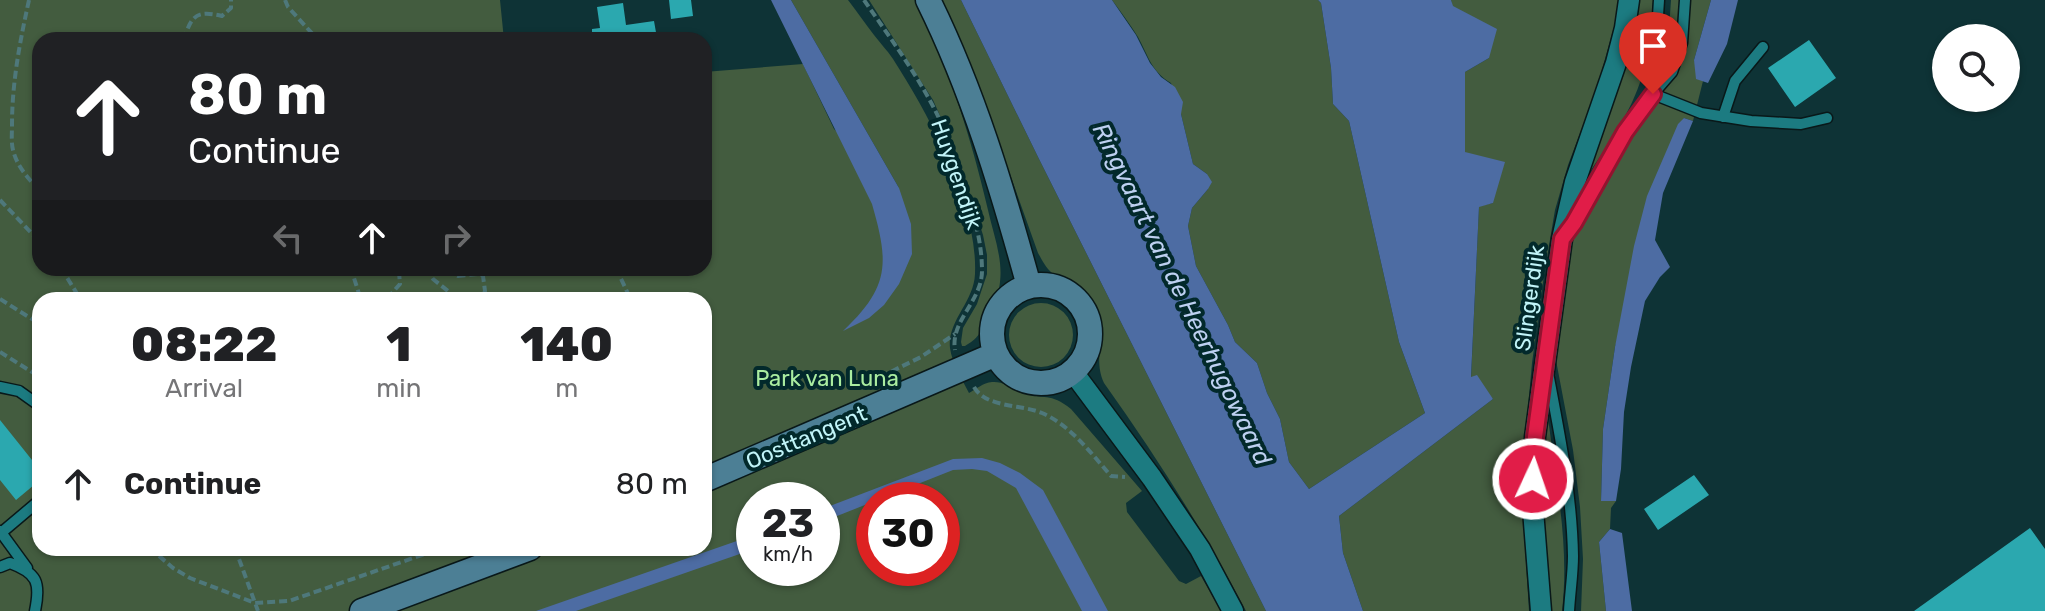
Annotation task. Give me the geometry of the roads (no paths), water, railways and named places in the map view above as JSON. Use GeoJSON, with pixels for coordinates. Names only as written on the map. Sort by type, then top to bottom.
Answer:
{"type":"FeatureCollection","features":[{"type":"Feature","properties":{"kind":"main road","name":"Huygendijk"},"geometry":{"type":"LineString","coordinates":[[928,0],[951,47],[975,111],[1029,286]]}},
{"type":"Feature","properties":{"kind":"main road"},"geometry":{"type":"LineString","coordinates":[[1029,286],[1058,288],[1071,295],[1082,305],[1088,318],[1091,333],[1083,361],[1073,372],[1050,383],[1037,384],[1012,374],[996,354],[992,340],[997,313],[1005,301],[1029,286]]}},
{"type":"Feature","properties":{"kind":"main road","name":"Oosttangent"},"geometry":{"type":"LineString","coordinates":[[712,477],[996,354]]}},
{"type":"Feature","properties":{"kind":"main road"},"geometry":{"type":"LineString","coordinates":[[362,611],[509,556]]}},
{"type":"Feature","properties":{"kind":"street","name":"Slingerdijk"},"geometry":{"type":"LineString","coordinates":[[1541,611],[1533,510],[1535,437],[1562,239],[1575,182],[1616,63],[1629,0]]}},
{"type":"Feature","properties":{"kind":"street"},"geometry":{"type":"LineString","coordinates":[[1073,372],[1200,549],[1233,611]]}},
{"type":"Feature","properties":{"kind":"lane"},"geometry":{"type":"LineString","coordinates":[[1653,94],[1659,0]]}},
{"type":"Feature","properties":{"kind":"lane"},"geometry":{"type":"LineString","coordinates":[[1562,239],[1625,132],[1672,72],[1682,43],[1685,0]]}},
{"type":"Feature","properties":{"kind":"lane"},"geometry":{"type":"LineString","coordinates":[[1723,117],[1735,81],[1763,47]]}},
{"type":"Feature","properties":{"kind":"lane"},"geometry":{"type":"LineString","coordinates":[[1653,94],[1701,113],[1751,121],[1801,124],[1827,118]]}},
{"type":"Feature","properties":{"kind":"lane"},"geometry":{"type":"LineString","coordinates":[[1545,360],[1571,519],[1573,557],[1569,611]]}},
{"type":"Feature","properties":{"kind":"lane"},"geometry":{"type":"LineString","coordinates":[[0,387],[19,391],[32,400]]}},
{"type":"Feature","properties":{"kind":"lane"},"geometry":{"type":"LineString","coordinates":[[32,508],[2,537],[36,579],[38,597],[35,611]]}},
{"type":"Feature","properties":{"kind":"lane"},"geometry":{"type":"LineString","coordinates":[[0,567],[10,563],[28,569]]}},
{"type":"Feature","properties":{"kind":"water"},"geometry":{"type":"Polygon","coordinates":[[[771,0],[791,0],[899,188],[911,224],[912,254],[899,284],[884,305],[869,318],[843,331],[870,301],[882,273],[878,225],[872,204],[771,0]]]}},
{"type":"Feature","properties":{"kind":"water","name":"Ringvaart van de Heerhugowaard"},"geometry":{"type":"Polygon","coordinates":[[[961,0],[1112,0],[1136,35],[1150,63],[1161,77],[1175,87],[1183,102],[1181,114],[1193,164],[1212,182],[1192,208],[1188,226],[1196,266],[1235,342],[1257,363],[1280,419],[1289,462],[1309,489],[1425,413],[1399,342],[1349,121],[1333,104],[1331,68],[1318,0],[1451,0],[1453,6],[1497,29],[1489,58],[1465,72],[1465,152],[1505,162],[1493,203],[1479,207],[1471,377],[1477,375],[1493,399],[1339,516],[1343,553],[1363,611],[1266,611],[961,0]]]}},
{"type":"Feature","properties":{"kind":"water"},"geometry":{"type":"Polygon","coordinates":[[[1711,0],[1738,0],[1727,44],[1708,83],[1696,79],[1694,60],[1711,0]]]}},
{"type":"Feature","properties":{"kind":"water"},"geometry":{"type":"Polygon","coordinates":[[[1684,118],[1693,121],[1663,193],[1655,240],[1670,267],[1645,301],[1624,412],[1616,501],[1601,501],[1603,429],[1634,246],[1647,196],[1678,124],[1684,118]]]}},
{"type":"Feature","properties":{"kind":"water"},"geometry":{"type":"Polygon","coordinates":[[[982,458],[1000,463],[1043,490],[1108,611],[1082,611],[1016,488],[987,471],[972,469],[953,470],[923,482],[893,482],[953,459],[982,458]]]}},
{"type":"Feature","properties":{"kind":"water"},"geometry":{"type":"Polygon","coordinates":[[[856,496],[856,509],[840,515],[840,502],[856,496]]]}},
{"type":"Feature","properties":{"kind":"water"},"geometry":{"type":"Polygon","coordinates":[[[1610,529],[1622,533],[1632,611],[1606,611],[1599,542],[1610,529]]]}},
{"type":"Feature","properties":{"kind":"water"},"geometry":{"type":"Polygon","coordinates":[[[736,541],[736,555],[576,611],[536,611],[694,556],[712,556],[712,550],[736,541]]]}},
{"type":"Feature","properties":{"kind":"park label","name":"Park van Luna"},"geometry":{"type":"Point","coordinates":[827,378]}}]}
